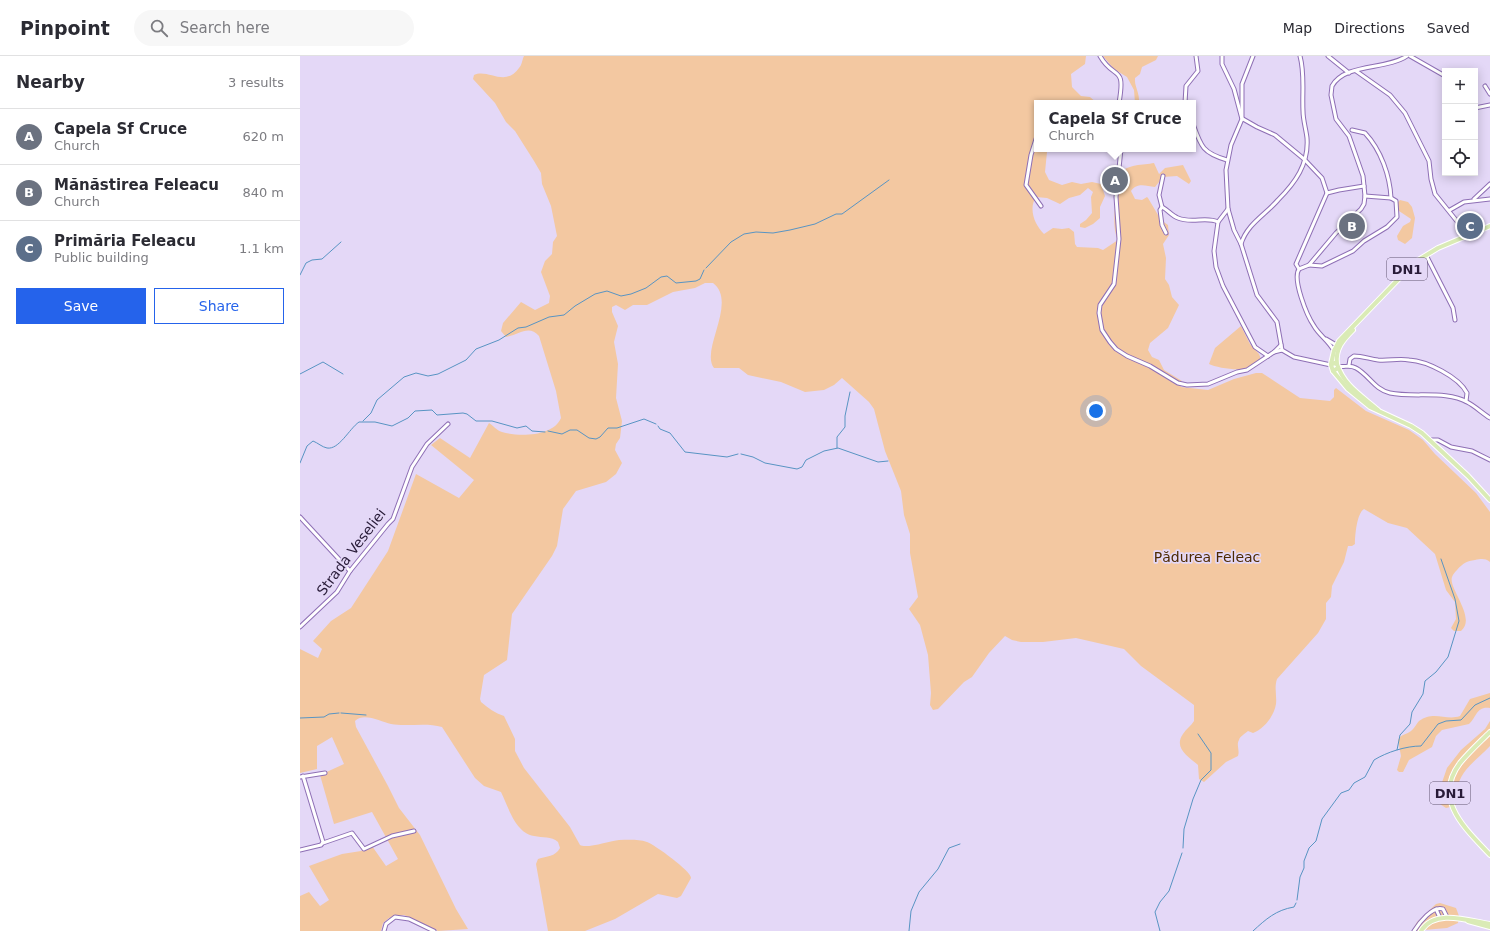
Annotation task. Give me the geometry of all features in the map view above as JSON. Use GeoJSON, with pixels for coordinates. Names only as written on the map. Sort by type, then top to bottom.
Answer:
{"type":"FeatureCollection","features":[{"type":"Feature","properties":{"kind":"main road","name":"DN1"},"geometry":{"type":"LineString","coordinates":[[1338,366],[1338,346],[1415,262],[1438,248],[1490,227]]}},
{"type":"Feature","properties":{"kind":"main road","name":"DN1"},"geometry":{"type":"LineString","coordinates":[[1331,365],[1334,351],[1338,346],[1402,278],[1427,257],[1490,227]]}},
{"type":"Feature","properties":{"kind":"main road"},"geometry":{"type":"LineString","coordinates":[[1380,412],[1350,386],[1342,377],[1338,366],[1334,363],[1331,365],[1333,371],[1352,393],[1370,407],[1380,412],[1411,426],[1430,440],[1468,476],[1490,500]]}},
{"type":"Feature","properties":{"kind":"main road"},"geometry":{"type":"LineString","coordinates":[[1333,371],[1338,366]]}},
{"type":"Feature","properties":{"kind":"main road","name":"DN1"},"geometry":{"type":"LineString","coordinates":[[1490,732],[1460,764],[1454,773],[1450,790],[1451,803],[1458,820],[1490,855]]}},
{"type":"Feature","properties":{"kind":"main road"},"geometry":{"type":"LineString","coordinates":[[1421,931],[1431,921],[1440,916],[1468,921],[1470,920],[1490,926]]}},
{"type":"Feature","properties":{"kind":"street"},"geometry":{"type":"LineString","coordinates":[[1100,56],[1107,66],[1119,74],[1122,79],[1119,100]]}},
{"type":"Feature","properties":{"kind":"street"},"geometry":{"type":"LineString","coordinates":[[1185,100],[1185,89],[1199,69],[1196,56]]}},
{"type":"Feature","properties":{"kind":"street"},"geometry":{"type":"LineString","coordinates":[[1222,56],[1222,64],[1234,89],[1242,119],[1275,135],[1304,159],[1307,164],[1322,178],[1327,194],[1296,264],[1299,269],[1297,277],[1298,288],[1310,319],[1334,351]]}},
{"type":"Feature","properties":{"kind":"street"},"geometry":{"type":"LineString","coordinates":[[1253,56],[1242,84],[1242,119],[1227,160],[1225,193],[1234,230],[1241,244],[1257,296],[1277,322],[1280,330],[1282,350]]}},
{"type":"Feature","properties":{"kind":"street"},"geometry":{"type":"LineString","coordinates":[[1241,244],[1248,229],[1266,213],[1297,179],[1302,168],[1307,149],[1307,138],[1303,111],[1303,68],[1300,56]]}},
{"type":"Feature","properties":{"kind":"street"},"geometry":{"type":"LineString","coordinates":[[1328,56],[1349,73]]}},
{"type":"Feature","properties":{"kind":"street"},"geometry":{"type":"LineString","coordinates":[[1299,269],[1308,265],[1336,233],[1361,209],[1365,196],[1361,170],[1349,136],[1336,119],[1332,95],[1332,86],[1334,82],[1349,73],[1402,59],[1407,56]]}},
{"type":"Feature","properties":{"kind":"street"},"geometry":{"type":"LineString","coordinates":[[1410,56],[1442,74]]}},
{"type":"Feature","properties":{"kind":"street"},"geometry":{"type":"LineString","coordinates":[[1356,72],[1390,95],[1405,113],[1427,155],[1435,194],[1450,210],[1468,235]]}},
{"type":"Feature","properties":{"kind":"street"},"geometry":{"type":"LineString","coordinates":[[1485,86],[1490,94]]}},
{"type":"Feature","properties":{"kind":"street"},"geometry":{"type":"LineString","coordinates":[[1478,107],[1490,105]]}},
{"type":"Feature","properties":{"kind":"street"},"geometry":{"type":"LineString","coordinates":[[1308,265],[1314,267],[1330,263],[1353,251],[1364,241],[1388,227],[1397,217],[1396,201],[1392,198],[1388,175],[1376,150],[1365,133],[1352,130]]}},
{"type":"Feature","properties":{"kind":"street"},"geometry":{"type":"LineString","coordinates":[[1196,132],[1202,148],[1205,151],[1215,157],[1227,160]]}},
{"type":"Feature","properties":{"kind":"street"},"geometry":{"type":"LineString","coordinates":[[1034,144],[1030,155],[1026,185],[1041,206]]}},
{"type":"Feature","properties":{"kind":"street"},"geometry":{"type":"LineString","coordinates":[[1121,152],[1116,197],[1119,239],[1115,276],[1112,290],[1100,306],[1099,313],[1102,330],[1110,342],[1116,349],[1127,356],[1150,366],[1178,383],[1187,385],[1208,384],[1237,372],[1247,370],[1274,352],[1281,345]]}},
{"type":"Feature","properties":{"kind":"street"},"geometry":{"type":"LineString","coordinates":[[1164,176],[1159,195],[1162,207],[1160,210],[1162,225],[1166,233]]}},
{"type":"Feature","properties":{"kind":"street"},"geometry":{"type":"LineString","coordinates":[[1472,200],[1480,195],[1490,184]]}},
{"type":"Feature","properties":{"kind":"street"},"geometry":{"type":"LineString","coordinates":[[1327,194],[1339,190],[1364,186]]}},
{"type":"Feature","properties":{"kind":"street"},"geometry":{"type":"LineString","coordinates":[[1365,196],[1392,198]]}},
{"type":"Feature","properties":{"kind":"street"},"geometry":{"type":"LineString","coordinates":[[1450,210],[1459,204],[1472,200],[1490,199]]}},
{"type":"Feature","properties":{"kind":"street"},"geometry":{"type":"LineString","coordinates":[[1162,207],[1177,218],[1195,221],[1210,219],[1218,222]]}},
{"type":"Feature","properties":{"kind":"street"},"geometry":{"type":"LineString","coordinates":[[1228,209],[1218,222],[1214,251],[1216,268],[1223,286],[1255,347],[1268,356]]}},
{"type":"Feature","properties":{"kind":"street"},"geometry":{"type":"LineString","coordinates":[[1427,257],[1453,308],[1455,320]]}},
{"type":"Feature","properties":{"kind":"street"},"geometry":{"type":"LineString","coordinates":[[1326,339],[1338,346]]}},
{"type":"Feature","properties":{"kind":"street"},"geometry":{"type":"LineString","coordinates":[[1274,352],[1282,350],[1294,356],[1331,365]]}},
{"type":"Feature","properties":{"kind":"street"},"geometry":{"type":"LineString","coordinates":[[1349,365],[1352,357],[1357,356],[1369,359],[1402,359],[1417,361],[1448,374],[1467,392],[1466,401]]}},
{"type":"Feature","properties":{"kind":"street"},"geometry":{"type":"LineString","coordinates":[[1338,366],[1349,365],[1357,369],[1379,389],[1389,393],[1418,396],[1439,396],[1466,401],[1490,418]]}},
{"type":"Feature","properties":{"kind":"street","name":"Strada Veseliei"},"geometry":{"type":"LineString","coordinates":[[300,627],[328,601],[392,519],[416,460],[427,444],[448,424]]}},
{"type":"Feature","properties":{"kind":"street"},"geometry":{"type":"LineString","coordinates":[[1430,440],[1438,440],[1450,448],[1472,451],[1489,459]]}},
{"type":"Feature","properties":{"kind":"street"},"geometry":{"type":"LineString","coordinates":[[300,517],[350,571]]}},
{"type":"Feature","properties":{"kind":"street"},"geometry":{"type":"LineString","coordinates":[[322,844],[302,777],[325,773]]}},
{"type":"Feature","properties":{"kind":"street"},"geometry":{"type":"LineString","coordinates":[[300,850],[352,833],[364,849],[392,836],[414,831]]}},
{"type":"Feature","properties":{"kind":"street"},"geometry":{"type":"LineString","coordinates":[[1414,931],[1426,917],[1436,909],[1441,908],[1447,917]]}},
{"type":"Feature","properties":{"kind":"street"},"geometry":{"type":"LineString","coordinates":[[1436,909],[1440,916],[1445,912]]}},
{"type":"Feature","properties":{"kind":"street"},"geometry":{"type":"LineString","coordinates":[[384,931],[386,924],[395,917],[409,919],[434,931]]}},
{"type":"Feature","properties":{"kind":"green space","name":"Pădurea Feleac"},"geometry":{"type":"Polygon","coordinates":[[[524,56],[1086,56],[1085,64],[1071,74],[1072,87],[1081,96],[1090,97],[1094,100],[1034,100],[1034,152],[1047,152],[1045,172],[1049,180],[1062,185],[1072,182],[1081,184],[1092,182],[1101,184],[1105,196],[1100,207],[1100,218],[1085,228],[1080,227],[1080,224],[1092,213],[1091,197],[1093,192],[1088,188],[1080,195],[1069,198],[1060,204],[1047,198],[1036,197],[1033,207],[1035,222],[1044,234],[1053,228],[1069,228],[1074,232],[1075,244],[1077,247],[1098,248],[1103,250],[1118,240],[1114,217],[1120,174],[1126,168],[1154,163],[1159,174],[1165,168],[1183,165],[1191,181],[1189,184],[1177,176],[1163,177],[1155,187],[1145,185],[1136,186],[1131,191],[1135,199],[1142,200],[1147,197],[1161,220],[1168,225],[1169,235],[1163,244],[1166,258],[1165,279],[1169,285],[1172,297],[1179,305],[1168,328],[1150,343],[1148,350],[1152,357],[1159,360],[1164,370],[1182,381],[1179,383],[1181,387],[1208,390],[1234,379],[1256,373],[1262,373],[1300,398],[1330,401],[1334,397],[1334,390],[1336,388],[1366,411],[1409,430],[1423,440],[1435,454],[1476,493],[1490,512],[1490,562],[1483,559],[1472,560],[1463,564],[1452,577],[1454,588],[1464,611],[1466,619],[1465,625],[1461,631],[1454,631],[1451,628],[1456,619],[1455,602],[1446,590],[1435,554],[1407,528],[1388,523],[1364,509],[1358,519],[1355,544],[1348,546],[1344,562],[1332,586],[1331,597],[1326,603],[1326,619],[1318,633],[1277,679],[1276,704],[1271,717],[1265,725],[1257,731],[1253,733],[1248,731],[1241,736],[1238,742],[1238,756],[1226,762],[1204,782],[1199,779],[1198,765],[1183,752],[1180,744],[1180,739],[1183,734],[1194,721],[1194,705],[1141,666],[1124,649],[1076,638],[1043,642],[1021,642],[1012,640],[1005,636],[989,653],[972,677],[964,682],[938,709],[933,710],[930,705],[931,693],[928,655],[920,625],[909,609],[918,597],[910,553],[910,534],[904,515],[901,491],[885,451],[874,409],[869,402],[842,378],[834,385],[824,390],[805,392],[781,382],[748,375],[739,368],[714,368],[711,360],[711,350],[721,313],[722,302],[720,291],[713,283],[705,283],[695,288],[673,292],[647,305],[633,305],[625,310],[616,305],[612,307],[612,312],[618,326],[614,342],[618,364],[616,398],[622,421],[620,438],[616,444],[615,450],[622,463],[616,474],[606,482],[576,491],[563,509],[557,546],[552,556],[512,614],[507,660],[484,675],[480,699],[481,702],[489,708],[504,716],[515,739],[515,751],[524,768],[570,827],[580,845],[587,846],[619,840],[644,841],[651,844],[679,864],[691,878],[681,896],[677,898],[658,894],[615,919],[585,931],[548,931],[536,864],[538,859],[550,856],[558,851],[560,848],[558,842],[550,838],[527,834],[522,830],[513,818],[501,792],[484,786],[475,778],[442,727],[430,725],[397,725],[373,718],[363,717],[355,721],[356,727],[399,808],[420,835],[456,909],[468,929],[438,931],[404,915],[389,918],[383,923],[381,931],[300,931],[300,896],[309,892],[320,906],[329,900],[309,866],[342,854],[361,851],[372,846],[386,866],[398,859],[372,812],[334,824],[320,775],[344,764],[332,737],[317,746],[317,769],[300,773],[300,649],[318,658],[322,649],[313,641],[331,621],[351,608],[388,551],[416,474],[459,498],[474,480],[431,445],[440,438],[470,458],[489,423],[502,432],[526,435],[551,429],[561,418],[556,391],[539,336],[531,331],[523,331],[506,337],[501,331],[503,323],[521,302],[535,310],[549,303],[550,296],[541,272],[545,261],[552,254],[553,242],[557,236],[551,206],[542,184],[541,173],[515,131],[506,122],[495,103],[473,79],[474,75],[479,74],[508,77],[514,74],[521,64],[524,56]]]}},
{"type":"Feature","properties":{"kind":"green space"},"geometry":{"type":"Polygon","coordinates":[[[1103,56],[1158,56],[1156,60],[1142,67],[1140,74],[1135,78],[1139,100],[1135,100],[1134,90],[1127,77],[1114,69],[1103,56]]]}},
{"type":"Feature","properties":{"kind":"green space"},"geometry":{"type":"Polygon","coordinates":[[[1400,200],[1408,202],[1412,207],[1415,218],[1412,238],[1405,244],[1398,240],[1397,236],[1403,226],[1410,222],[1411,219],[1399,211],[1397,203],[1400,200]]]}},
{"type":"Feature","properties":{"kind":"green space"},"geometry":{"type":"Polygon","coordinates":[[[1241,326],[1250,344],[1259,354],[1261,359],[1251,367],[1242,369],[1223,368],[1209,364],[1215,348],[1241,326]]]}},
{"type":"Feature","properties":{"kind":"green space"},"geometry":{"type":"Polygon","coordinates":[[[1490,693],[1490,708],[1479,710],[1469,724],[1442,730],[1436,736],[1432,747],[1409,760],[1403,772],[1399,772],[1397,770],[1401,756],[1398,740],[1412,730],[1419,721],[1430,716],[1460,716],[1470,699],[1490,693]]]}},
{"type":"Feature","properties":{"kind":"green space"},"geometry":{"type":"Polygon","coordinates":[[[1490,721],[1490,746],[1471,764],[1461,777],[1458,784],[1457,803],[1455,806],[1446,808],[1440,804],[1438,794],[1447,768],[1461,750],[1485,729],[1490,721]]]}},
{"type":"Feature","properties":{"kind":"green space"},"geometry":{"type":"Polygon","coordinates":[[[1440,903],[1456,908],[1459,916],[1458,923],[1447,928],[1412,931],[1417,922],[1436,904],[1440,903]]]}},
{"type":"Feature","properties":{"kind":"waterway"},"geometry":{"type":"LineString","coordinates":[[706,268],[731,242],[744,234],[756,232],[773,233],[790,230],[815,224],[836,214],[842,214],[889,180]]}},
{"type":"Feature","properties":{"kind":"waterway"},"geometry":{"type":"LineString","coordinates":[[300,275],[306,263],[312,260],[322,259],[341,242]]}},
{"type":"Feature","properties":{"kind":"waterway"},"geometry":{"type":"LineString","coordinates":[[363,421],[371,413],[377,400],[404,377],[416,373],[428,376],[438,374],[466,360],[476,349],[499,340],[518,328],[526,327],[549,317],[564,315],[575,306],[595,294],[607,291],[621,296],[631,294],[646,288],[661,277],[667,276],[676,283],[696,281],[700,279],[704,270]]}},
{"type":"Feature","properties":{"kind":"waterway"},"geometry":{"type":"LineString","coordinates":[[300,374],[323,362],[343,374]]}},
{"type":"Feature","properties":{"kind":"waterway"},"geometry":{"type":"LineString","coordinates":[[837,448],[837,437],[845,427],[845,416],[850,392]]}},
{"type":"Feature","properties":{"kind":"waterway"},"geometry":{"type":"LineString","coordinates":[[300,463],[307,446],[313,441],[327,448],[331,448],[336,446],[359,422],[375,422],[392,426],[408,418],[415,411],[432,410],[437,415],[463,413],[467,414],[476,421],[492,421],[517,428],[526,426],[532,431],[545,432]]}},
{"type":"Feature","properties":{"kind":"waterway"},"geometry":{"type":"LineString","coordinates":[[548,431],[562,434],[570,430],[577,430],[589,438],[596,439],[600,437],[608,428],[617,428],[644,419],[656,424]]}},
{"type":"Feature","properties":{"kind":"waterway"},"geometry":{"type":"LineString","coordinates":[[658,426],[660,429],[670,433],[685,452],[727,457],[738,454]]}},
{"type":"Feature","properties":{"kind":"waterway"},"geometry":{"type":"LineString","coordinates":[[741,454],[753,457],[765,463],[797,469],[802,467],[806,460],[824,451],[838,448],[878,462],[888,461]]}},
{"type":"Feature","properties":{"kind":"waterway"},"geometry":{"type":"LineString","coordinates":[[1397,750],[1400,735],[1410,724],[1412,712],[1423,694],[1425,681],[1436,672],[1448,657],[1459,621],[1455,599],[1441,559]]}},
{"type":"Feature","properties":{"kind":"waterway"},"geometry":{"type":"LineString","coordinates":[[1297,900],[1300,877],[1309,848],[1316,841],[1322,819],[1341,793],[1349,790],[1354,783],[1365,777],[1374,760],[1397,750],[1421,746],[1438,724],[1446,721],[1461,720],[1475,705],[1490,698]]}},
{"type":"Feature","properties":{"kind":"waterway"},"geometry":{"type":"LineString","coordinates":[[300,718],[324,717],[329,714],[339,713]]}},
{"type":"Feature","properties":{"kind":"waterway"},"geometry":{"type":"LineString","coordinates":[[341,713],[366,715]]}},
{"type":"Feature","properties":{"kind":"waterway"},"geometry":{"type":"LineString","coordinates":[[1183,848],[1184,829],[1193,799],[1201,780],[1211,770],[1211,753],[1198,734]]}},
{"type":"Feature","properties":{"kind":"waterway"},"geometry":{"type":"LineString","coordinates":[[909,931],[911,911],[919,892],[938,869],[949,848],[960,844]]}},
{"type":"Feature","properties":{"kind":"waterway"},"geometry":{"type":"LineString","coordinates":[[1160,931],[1155,912],[1160,902],[1169,891],[1182,853]]}},
{"type":"Feature","properties":{"kind":"waterway"},"geometry":{"type":"LineString","coordinates":[[1253,931],[1262,923],[1282,910],[1294,907],[1296,903]]}},
{"type":"Feature","properties":{"kind":"place","name":"Capela Sf Cruce"},"geometry":{"type":"Point","coordinates":[1115,180]}},
{"type":"Feature","properties":{"kind":"place","name":"Mănăstirea Feleacu"},"geometry":{"type":"Point","coordinates":[1352,226]}},
{"type":"Feature","properties":{"kind":"place","name":"Primăria Feleacu"},"geometry":{"type":"Point","coordinates":[1470,226]}}]}
